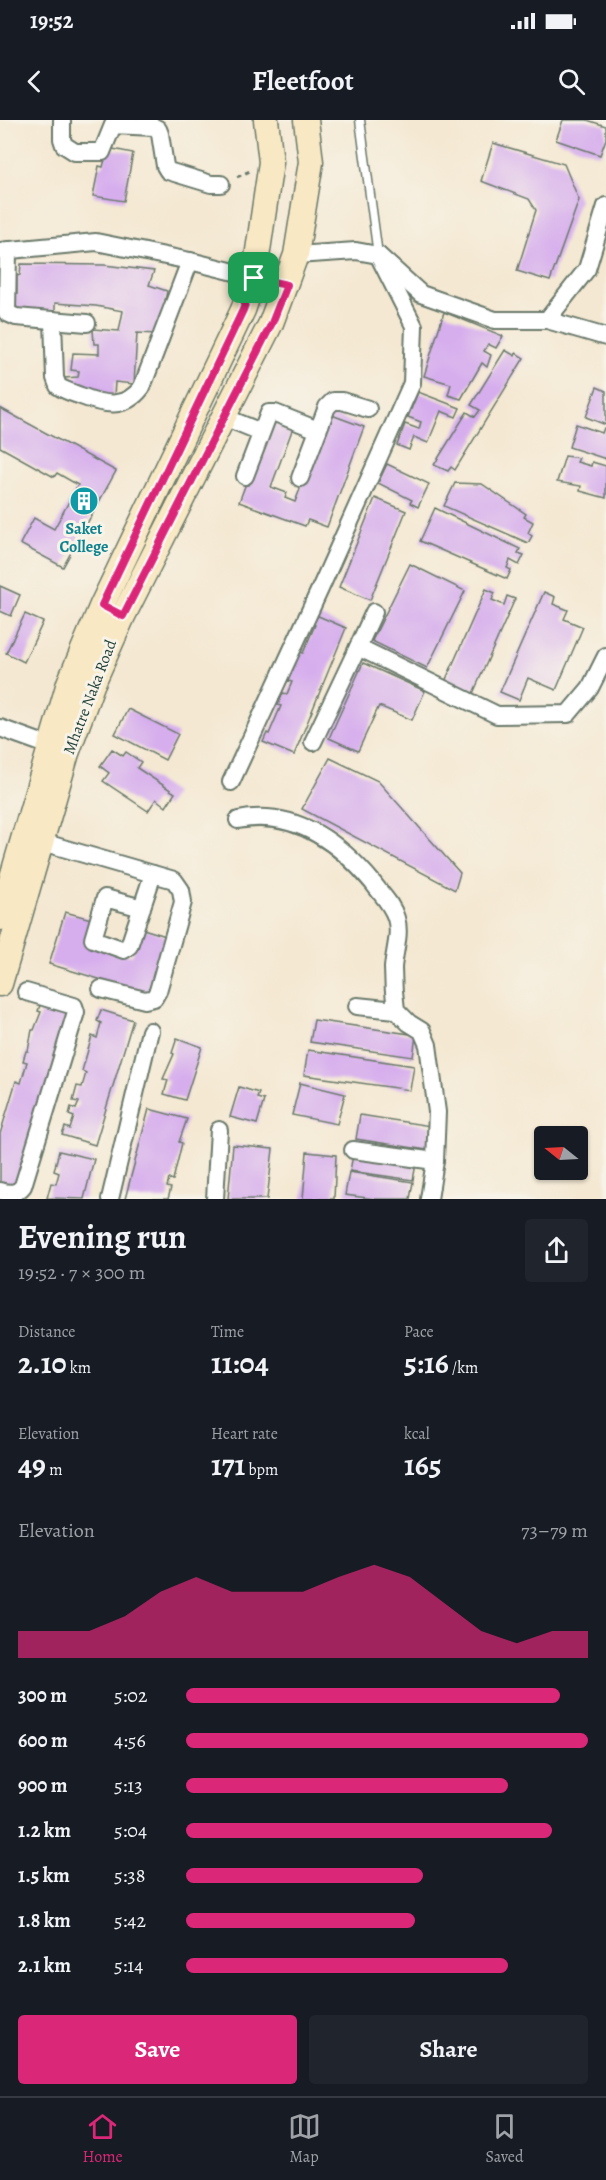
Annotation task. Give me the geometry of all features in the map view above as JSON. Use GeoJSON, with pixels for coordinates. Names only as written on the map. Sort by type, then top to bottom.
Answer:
{"type":"FeatureCollection","features":[{"type":"Feature","properties":{"kind":"street"},"geometry":{"type":"LineString","coordinates":[[62,120],[64,145],[75,152],[102,152],[113,126],[154,127],[160,134],[165,166],[168,171],[211,184],[221,184]]}},
{"type":"Feature","properties":{"kind":"street","name":"Mhatre Naka Road"},"geometry":{"type":"LineString","coordinates":[[0,918],[59,749],[92,685],[113,611],[243,310],[254,278],[271,162],[266,120]]}},
{"type":"Feature","properties":{"kind":"street","name":"Mhatre Naka Road"},"geometry":{"type":"LineString","coordinates":[[113,611],[224,417],[272,323],[287,285],[296,255],[311,162],[306,120]]}},
{"type":"Feature","properties":{"kind":"street"},"geometry":{"type":"LineString","coordinates":[[547,320],[587,269],[606,206]]}},
{"type":"Feature","properties":{"kind":"street"},"geometry":{"type":"LineString","coordinates":[[87,323],[16,317],[7,313],[4,250],[96,242],[190,261],[287,285]]}},
{"type":"Feature","properties":{"kind":"street"},"geometry":{"type":"LineString","coordinates":[[296,255],[356,251],[378,255],[421,294],[495,320],[547,320],[606,337]]}},
{"type":"Feature","properties":{"kind":"street"},"geometry":{"type":"LineString","coordinates":[[231,782],[412,382],[414,326],[378,255]]}},
{"type":"Feature","properties":{"kind":"street"},"geometry":{"type":"LineString","coordinates":[[53,320],[55,378],[58,386],[100,404],[125,402],[136,395],[142,387],[190,261]]}},
{"type":"Feature","properties":{"kind":"street"},"geometry":{"type":"LineString","coordinates":[[300,478],[327,407],[333,401],[342,401],[368,409]]}},
{"type":"Feature","properties":{"kind":"street"},"geometry":{"type":"LineString","coordinates":[[245,476],[267,417],[272,412],[318,430]]}},
{"type":"Feature","properties":{"kind":"street"},"geometry":{"type":"LineString","coordinates":[[224,417],[261,432]]}},
{"type":"Feature","properties":{"kind":"street"},"geometry":{"type":"LineString","coordinates":[[313,742],[374,612]]}},
{"type":"Feature","properties":{"kind":"street"},"geometry":{"type":"LineString","coordinates":[[358,646],[497,715],[568,714],[590,688],[606,656]]}},
{"type":"Feature","properties":{"kind":"street"},"geometry":{"type":"LineString","coordinates":[[0,728],[59,749]]}},
{"type":"Feature","properties":{"kind":"street","name":"Mhatre Naka Road"},"geometry":{"type":"LineString","coordinates":[[0,984],[42,842],[59,749]]}},
{"type":"Feature","properties":{"kind":"street"},"geometry":{"type":"LineString","coordinates":[[238,820],[257,816],[279,819],[309,829],[339,847],[389,903],[396,918],[397,942],[393,967],[396,1010]]}},
{"type":"Feature","properties":{"kind":"street"},"geometry":{"type":"LineString","coordinates":[[42,842],[174,880],[181,890],[183,902],[158,991],[154,998],[145,1000],[101,988]]}},
{"type":"Feature","properties":{"kind":"street"},"geometry":{"type":"LineString","coordinates":[[142,908],[153,874]]}},
{"type":"Feature","properties":{"kind":"street"},"geometry":{"type":"LineString","coordinates":[[0,1191],[13,1193],[19,1191],[23,1186],[76,1012],[74,1006],[26,992]]}},
{"type":"Feature","properties":{"kind":"street"},"geometry":{"type":"LineString","coordinates":[[357,1005],[396,1010],[422,1031],[428,1046],[437,1112],[435,1161],[429,1199]]}},
{"type":"Feature","properties":{"kind":"street"},"geometry":{"type":"LineString","coordinates":[[110,1199],[150,1031]]}},
{"type":"Feature","properties":{"kind":"street"},"geometry":{"type":"LineString","coordinates":[[215,1199],[219,1130]]}},
{"type":"Feature","properties":{"kind":"street"},"geometry":{"type":"LineString","coordinates":[[352,1150],[435,1161]]}},
{"type":"Feature","properties":{"kind":"lane"},"geometry":{"type":"LineString","coordinates":[[360,120],[378,255]]}},
{"type":"Feature","properties":{"kind":"path"},"geometry":{"type":"LineString","coordinates":[[221,184],[271,162]]}},
{"type":"Feature","properties":{"kind":"building"},"geometry":{"type":"Polygon","coordinates":[[[563,120],[587,120],[606,126],[606,139],[600,155],[556,140],[563,120]]]}},
{"type":"Feature","properties":{"kind":"building"},"geometry":{"type":"Polygon","coordinates":[[[493,143],[564,164],[579,200],[550,281],[517,271],[536,210],[529,199],[481,181],[493,143]]]}},
{"type":"Feature","properties":{"kind":"building"},"geometry":{"type":"Polygon","coordinates":[[[108,148],[133,153],[124,201],[93,196],[99,166],[103,167],[108,148]]]}},
{"type":"Feature","properties":{"kind":"building"},"geometry":{"type":"Polygon","coordinates":[[[21,264],[104,265],[154,271],[149,285],[167,291],[158,334],[137,333],[134,384],[115,382],[114,396],[65,387],[64,378],[78,377],[79,371],[71,370],[73,353],[99,354],[99,344],[94,344],[93,329],[119,331],[123,311],[96,306],[55,303],[55,312],[11,310],[10,295],[17,294],[17,276],[20,275],[21,264]]]}},
{"type":"Feature","properties":{"kind":"building"},"geometry":{"type":"Polygon","coordinates":[[[444,312],[503,336],[496,348],[488,344],[484,351],[491,355],[487,367],[482,363],[461,399],[448,395],[451,384],[424,376],[444,312]]]}},
{"type":"Feature","properties":{"kind":"building"},"geometry":{"type":"Polygon","coordinates":[[[505,350],[524,358],[455,470],[451,467],[448,471],[434,465],[467,412],[475,417],[480,410],[471,405],[505,350]]]}},
{"type":"Feature","properties":{"kind":"building"},"geometry":{"type":"Polygon","coordinates":[[[597,387],[606,391],[606,425],[586,417],[597,387]]]}},
{"type":"Feature","properties":{"kind":"building"},"geometry":{"type":"Polygon","coordinates":[[[418,392],[460,408],[456,417],[441,411],[428,443],[414,437],[409,450],[397,445],[405,424],[419,429],[421,422],[408,417],[418,392]]]}},
{"type":"Feature","properties":{"kind":"building","name":"Saket College"},"geometry":{"type":"Polygon","coordinates":[[[0,408],[116,471],[63,567],[20,544],[34,518],[54,529],[78,485],[57,473],[54,477],[0,447],[0,408]]]}},
{"type":"Feature","properties":{"kind":"building"},"geometry":{"type":"Polygon","coordinates":[[[329,414],[364,427],[327,527],[308,520],[305,526],[239,502],[271,417],[294,425],[271,487],[287,493],[285,498],[295,502],[329,414]]]}},
{"type":"Feature","properties":{"kind":"building"},"geometry":{"type":"Polygon","coordinates":[[[576,424],[602,433],[606,428],[606,459],[569,447],[576,424]]]}},
{"type":"Feature","properties":{"kind":"building"},"geometry":{"type":"Polygon","coordinates":[[[565,456],[579,458],[577,462],[591,466],[592,462],[606,466],[606,498],[580,491],[581,486],[557,482],[565,456]]]}},
{"type":"Feature","properties":{"kind":"building"},"geometry":{"type":"Polygon","coordinates":[[[387,464],[429,484],[418,507],[410,503],[412,500],[378,483],[387,464]]]}},
{"type":"Feature","properties":{"kind":"building"},"geometry":{"type":"Polygon","coordinates":[[[455,483],[482,484],[526,514],[524,517],[533,522],[528,533],[532,536],[528,543],[444,506],[455,483]]]}},
{"type":"Feature","properties":{"kind":"building"},"geometry":{"type":"Polygon","coordinates":[[[375,498],[406,511],[370,600],[339,587],[375,498]]]}},
{"type":"Feature","properties":{"kind":"building"},"geometry":{"type":"Polygon","coordinates":[[[435,508],[520,549],[518,553],[524,555],[519,565],[510,560],[507,568],[511,570],[507,579],[420,541],[435,508]]]}},
{"type":"Feature","properties":{"kind":"building"},"geometry":{"type":"Polygon","coordinates":[[[410,564],[465,591],[427,668],[372,641],[410,564]]]}},
{"type":"Feature","properties":{"kind":"building"},"geometry":{"type":"Polygon","coordinates":[[[0,586],[20,595],[11,616],[0,611],[0,586]]]}},
{"type":"Feature","properties":{"kind":"building"},"geometry":{"type":"Polygon","coordinates":[[[486,589],[495,593],[492,600],[504,605],[507,596],[515,599],[471,698],[444,684],[486,589]]]}},
{"type":"Feature","properties":{"kind":"building"},"geometry":{"type":"Polygon","coordinates":[[[544,592],[555,597],[553,604],[568,610],[564,619],[583,627],[556,690],[528,678],[519,700],[500,692],[544,592]]]}},
{"type":"Feature","properties":{"kind":"building"},"geometry":{"type":"Polygon","coordinates":[[[25,614],[43,622],[24,662],[6,653],[25,614]]]}},
{"type":"Feature","properties":{"kind":"building"},"geometry":{"type":"Polygon","coordinates":[[[316,615],[346,628],[294,755],[263,742],[281,706],[278,705],[283,693],[287,694],[292,682],[288,681],[315,625],[312,624],[316,615]]]}},
{"type":"Feature","properties":{"kind":"building"},"geometry":{"type":"Polygon","coordinates":[[[363,663],[425,691],[412,720],[379,706],[358,751],[329,738],[363,663]]]}},
{"type":"Feature","properties":{"kind":"building"},"geometry":{"type":"Polygon","coordinates":[[[128,709],[178,734],[165,760],[115,734],[128,709]]]}},
{"type":"Feature","properties":{"kind":"building"},"geometry":{"type":"Polygon","coordinates":[[[112,749],[123,756],[126,752],[141,762],[137,768],[175,793],[166,807],[156,799],[148,811],[103,781],[109,773],[100,766],[112,749]]]}},
{"type":"Feature","properties":{"kind":"building"},"geometry":{"type":"Polygon","coordinates":[[[330,758],[378,781],[460,873],[455,890],[302,809],[330,758]]]}},
{"type":"Feature","properties":{"kind":"building"},"geometry":{"type":"Polygon","coordinates":[[[65,912],[95,920],[89,943],[132,956],[140,928],[166,936],[149,994],[49,964],[65,912]]]}},
{"type":"Feature","properties":{"kind":"building"},"geometry":{"type":"Polygon","coordinates":[[[41,1002],[72,1011],[18,1188],[0,1182],[0,1134],[16,1081],[21,1083],[27,1062],[23,1061],[28,1051],[32,1030],[41,1012],[38,1011],[41,1002]]]}},
{"type":"Feature","properties":{"kind":"building"},"geometry":{"type":"Polygon","coordinates":[[[101,1010],[133,1020],[95,1145],[62,1135],[65,1127],[70,1129],[74,1117],[69,1115],[71,1107],[76,1109],[79,1102],[73,1101],[77,1086],[82,1087],[86,1073],[82,1071],[92,1036],[97,1038],[101,1023],[97,1021],[101,1010]]]}},
{"type":"Feature","properties":{"kind":"building"},"geometry":{"type":"Polygon","coordinates":[[[314,1020],[416,1035],[413,1057],[310,1042],[314,1020]]]}},
{"type":"Feature","properties":{"kind":"building"},"geometry":{"type":"Polygon","coordinates":[[[177,1038],[202,1047],[185,1100],[164,1094],[168,1080],[163,1079],[174,1054],[172,1053],[177,1038]]]}},
{"type":"Feature","properties":{"kind":"building"},"geometry":{"type":"Polygon","coordinates":[[[308,1050],[414,1066],[410,1090],[304,1075],[308,1050]]]}},
{"type":"Feature","properties":{"kind":"building"},"geometry":{"type":"Polygon","coordinates":[[[300,1083],[345,1094],[337,1124],[292,1115],[300,1083]]]}},
{"type":"Feature","properties":{"kind":"building"},"geometry":{"type":"Polygon","coordinates":[[[239,1087],[259,1093],[257,1098],[264,1100],[257,1124],[230,1117],[239,1087]]]}},
{"type":"Feature","properties":{"kind":"building"},"geometry":{"type":"Polygon","coordinates":[[[149,1109],[187,1119],[179,1142],[182,1143],[173,1180],[169,1179],[167,1187],[171,1188],[168,1199],[125,1199],[149,1109]]]}},
{"type":"Feature","properties":{"kind":"building"},"geometry":{"type":"Polygon","coordinates":[[[360,1115],[431,1126],[427,1150],[356,1139],[360,1115]]]}},
{"type":"Feature","properties":{"kind":"building"},"geometry":{"type":"Polygon","coordinates":[[[233,1145],[273,1149],[267,1199],[228,1199],[233,1145]]]}},
{"type":"Feature","properties":{"kind":"building"},"geometry":{"type":"Polygon","coordinates":[[[59,1151],[94,1159],[84,1199],[47,1198],[51,1183],[56,1184],[59,1173],[54,1171],[59,1151]]]}},
{"type":"Feature","properties":{"kind":"building"},"geometry":{"type":"Polygon","coordinates":[[[307,1152],[336,1155],[334,1199],[303,1199],[307,1152]]]}},
{"type":"Feature","properties":{"kind":"building"},"geometry":{"type":"Polygon","coordinates":[[[353,1155],[416,1164],[413,1180],[350,1171],[353,1155]]]}},
{"type":"Feature","properties":{"kind":"building"},"geometry":{"type":"Polygon","coordinates":[[[349,1172],[413,1182],[410,1199],[375,1199],[345,1195],[349,1172]]]}},
{"type":"Feature","properties":{"kind":"place","name":"Saket College"},"geometry":{"type":"Point","coordinates":[84,501]}},
{"type":"Feature","properties":{"kind":"route"},"geometry":{"type":"LineString","coordinates":[[254,278],[287,285],[272,323],[123,616],[102,605],[243,310],[254,278]]}}]}
